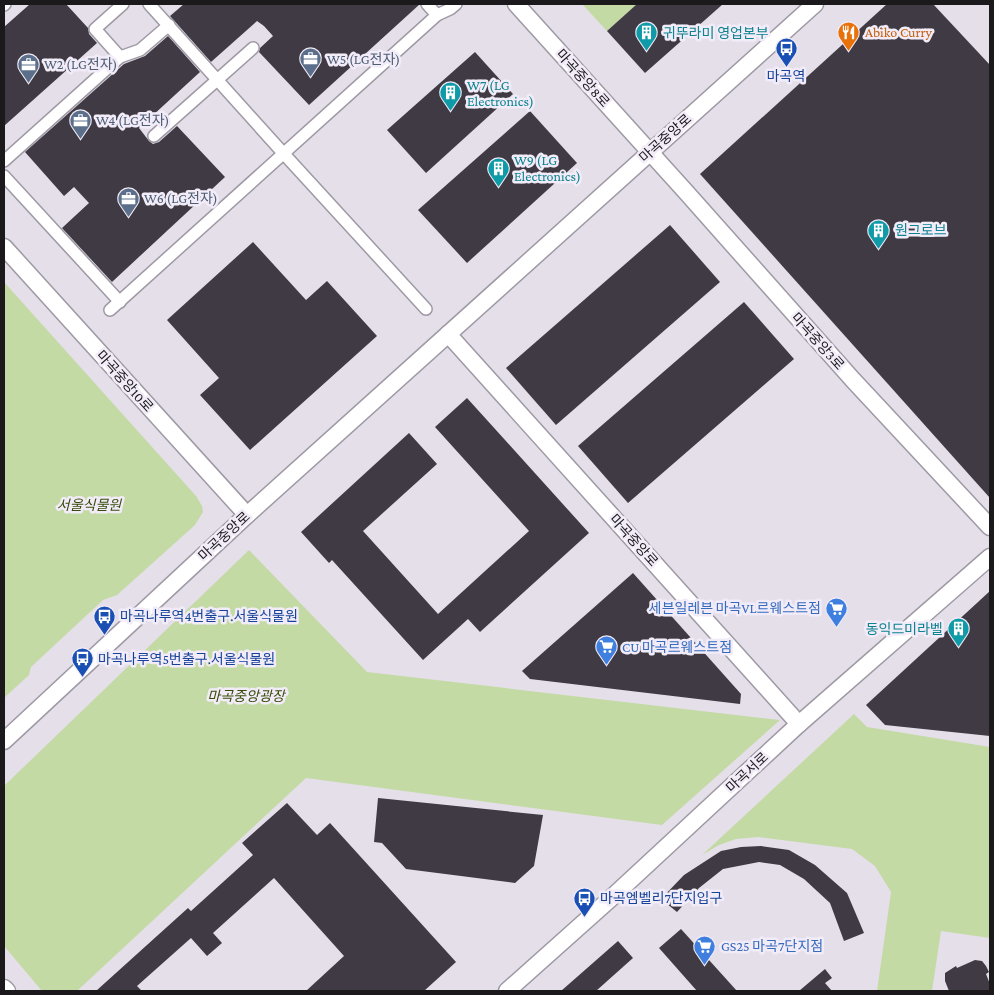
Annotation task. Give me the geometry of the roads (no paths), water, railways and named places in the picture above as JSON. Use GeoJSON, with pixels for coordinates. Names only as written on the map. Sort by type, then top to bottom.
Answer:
{"type":"FeatureCollection","features":[{"type":"Feature","properties":{"kind":"street"},"geometry":{"type":"LineString","coordinates":[[120,57],[95,29],[123,4]]}},
{"type":"Feature","properties":{"kind":"street"},"geometry":{"type":"LineString","coordinates":[[149,4],[426,308]]}},
{"type":"Feature","properties":{"kind":"street"},"geometry":{"type":"LineString","coordinates":[[427,4],[437,15]]}},
{"type":"Feature","properties":{"kind":"street"},"geometry":{"type":"LineString","coordinates":[[110,310],[437,15],[456,4]]}},
{"type":"Feature","properties":{"kind":"street","name":"마곡중앙8로"},"geometry":{"type":"LineString","coordinates":[[516,4],[650,152]]}},
{"type":"Feature","properties":{"kind":"street","name":"마곡중앙로"},"geometry":{"type":"LineString","coordinates":[[4,741],[246,515],[811,5]]}},
{"type":"Feature","properties":{"kind":"street"},"geometry":{"type":"LineString","coordinates":[[4,161],[120,57],[140,50],[168,25]]}},
{"type":"Feature","properties":{"kind":"street"},"geometry":{"type":"LineString","coordinates":[[154,136],[253,48]]}},
{"type":"Feature","properties":{"kind":"street","name":"마곡중앙3로"},"geometry":{"type":"LineString","coordinates":[[650,152],[852,380],[990,527]]}},
{"type":"Feature","properties":{"kind":"street"},"geometry":{"type":"LineString","coordinates":[[4,176],[120,302]]}},
{"type":"Feature","properties":{"kind":"street","name":"마곡중앙10로"},"geometry":{"type":"LineString","coordinates":[[4,248],[246,515]]}},
{"type":"Feature","properties":{"kind":"street","name":"마곡중앙로"},"geometry":{"type":"LineString","coordinates":[[448,334],[799,724]]}},
{"type":"Feature","properties":{"kind":"street","name":"마곡서로"},"geometry":{"type":"LineString","coordinates":[[507,991],[609,900],[799,724],[990,558]]}},
{"type":"Feature","properties":{"kind":"street"},"geometry":{"type":"LineString","coordinates":[[4,988],[7,991]]}},
{"type":"Feature","properties":{"kind":"place","name":"Abiko Curry"},"geometry":{"type":"Point","coordinates":[849,51]}},
{"type":"Feature","properties":{"kind":"place","name":"귀뚜라미 영업본부"},"geometry":{"type":"Point","coordinates":[647,52]}},
{"type":"Feature","properties":{"kind":"place","name":"마곡역"},"geometry":{"type":"Point","coordinates":[786,67]}},
{"type":"Feature","properties":{"kind":"place","name":"W5 (LG전자)"},"geometry":{"type":"Point","coordinates":[311,78]}},
{"type":"Feature","properties":{"kind":"place","name":"W2 (LG전자)"},"geometry":{"type":"Point","coordinates":[28,83]}},
{"type":"Feature","properties":{"kind":"place","name":"W7 (LG Electronics)"},"geometry":{"type":"Point","coordinates":[451,112]}},
{"type":"Feature","properties":{"kind":"place","name":"W4 (LG전자)"},"geometry":{"type":"Point","coordinates":[80,139]}},
{"type":"Feature","properties":{"kind":"place","name":"W9 (LG Electronics)"},"geometry":{"type":"Point","coordinates":[498,187]}},
{"type":"Feature","properties":{"kind":"place","name":"W6 (LG전자)"},"geometry":{"type":"Point","coordinates":[128,217]}},
{"type":"Feature","properties":{"kind":"place","name":"원그로브"},"geometry":{"type":"Point","coordinates":[879,249]}},
{"type":"Feature","properties":{"kind":"place","name":"세븐일레븐 마곡VL르웨스트점"},"geometry":{"type":"Point","coordinates":[837,627]}},
{"type":"Feature","properties":{"kind":"place","name":"마곡나루역4번출구.서울식물원"},"geometry":{"type":"Point","coordinates":[104,635]}},
{"type":"Feature","properties":{"kind":"place","name":"동익드미라벨"},"geometry":{"type":"Point","coordinates":[959,648]}},
{"type":"Feature","properties":{"kind":"place","name":"CU 마곡르웨스트점"},"geometry":{"type":"Point","coordinates":[606,666]}},
{"type":"Feature","properties":{"kind":"place","name":"마곡나루역5번출구.서울식물원"},"geometry":{"type":"Point","coordinates":[82,678]}},
{"type":"Feature","properties":{"kind":"place","name":"마곡엠벨리7단지입구"},"geometry":{"type":"Point","coordinates":[584,917]}},
{"type":"Feature","properties":{"kind":"place","name":"GS25 마곡7단지점"},"geometry":{"type":"Point","coordinates":[705,965]}},
{"type":"Feature","properties":{"kind":"park label","name":"서울식물원"},"geometry":{"type":"Point","coordinates":[89,505]}},
{"type":"Feature","properties":{"kind":"park label","name":"마곡중앙광장"},"geometry":{"type":"Point","coordinates":[246,696]}}]}
